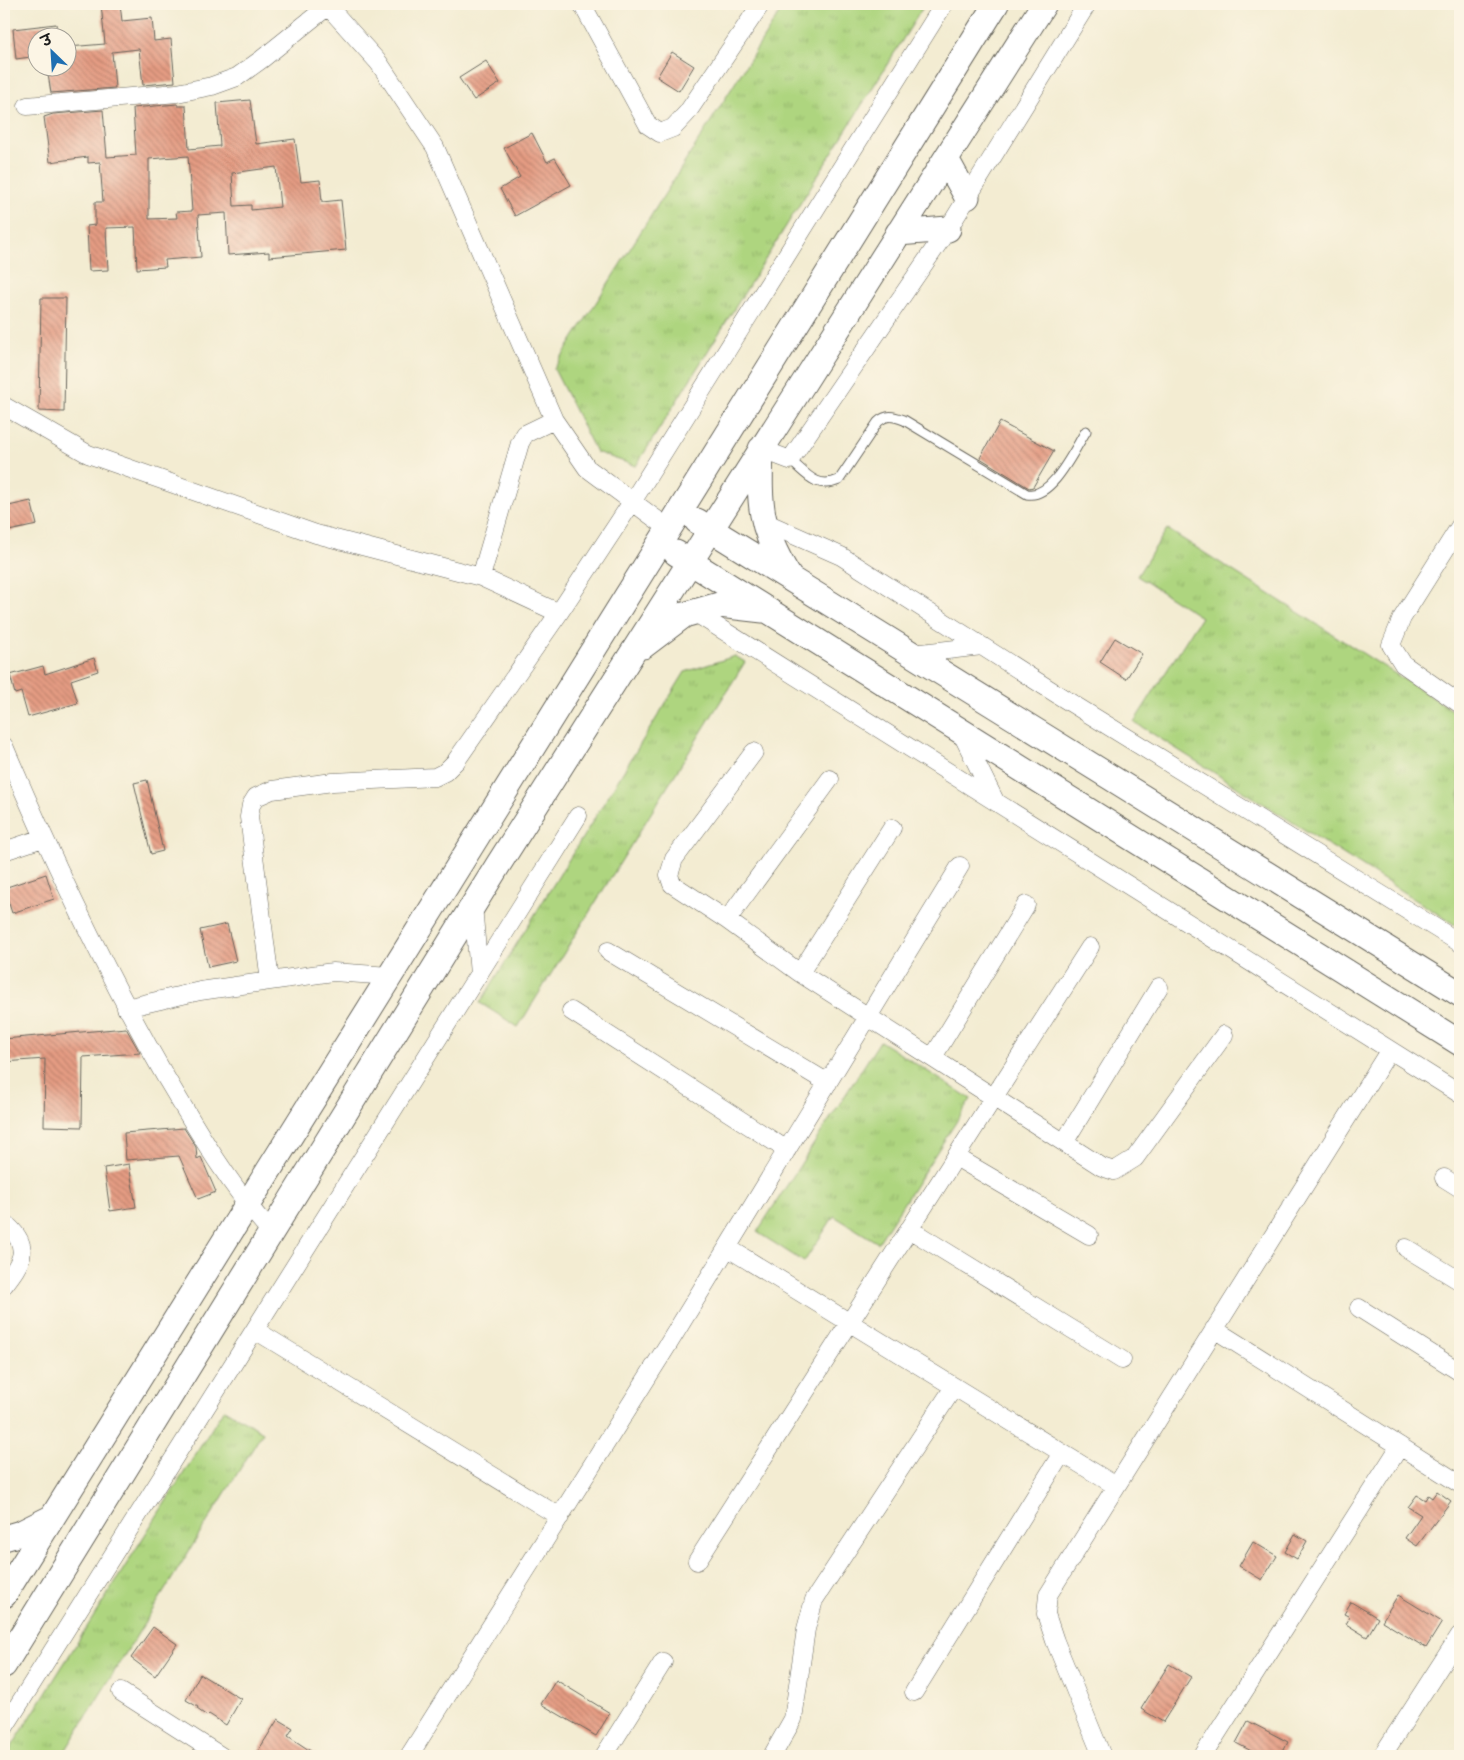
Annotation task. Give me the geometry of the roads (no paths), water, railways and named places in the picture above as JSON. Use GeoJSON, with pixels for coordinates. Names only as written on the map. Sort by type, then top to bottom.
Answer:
{"type":"FeatureCollection","features":[{"type":"Feature","properties":{"kind":"street"},"geometry":{"type":"LineString","coordinates":[[582,4],[648,125],[660,133],[673,128],[687,112],[761,4]]}},
{"type":"Feature","properties":{"kind":"street"},"geometry":{"type":"LineString","coordinates":[[270,981],[249,817],[251,805],[256,797],[272,790],[333,782],[424,778],[445,772],[456,761],[559,613],[632,502],[944,4]]}},
{"type":"Feature","properties":{"kind":"street"},"geometry":{"type":"LineString","coordinates":[[7,1583],[51,1518],[996,4]]}},
{"type":"Feature","properties":{"kind":"street"},"geometry":{"type":"LineString","coordinates":[[4,1665],[473,905],[1044,4]]}},
{"type":"Feature","properties":{"kind":"street"},"geometry":{"type":"LineString","coordinates":[[761,449],[790,460],[948,228],[1088,4]]}},
{"type":"Feature","properties":{"kind":"street"},"geometry":{"type":"LineString","coordinates":[[28,106],[177,93],[212,86],[236,77],[262,60],[327,5],[379,63],[435,147],[554,420],[587,468],[669,527],[690,562],[1460,1043]]}},
{"type":"Feature","properties":{"kind":"street"},"geometry":{"type":"LineString","coordinates":[[944,162],[950,166],[967,198]]}},
{"type":"Feature","properties":{"kind":"street"},"geometry":{"type":"LineString","coordinates":[[898,233],[948,228]]}},
{"type":"Feature","properties":{"kind":"street"},"geometry":{"type":"LineString","coordinates":[[4,406],[88,454],[316,534],[481,577],[559,613]]}},
{"type":"Feature","properties":{"kind":"street"},"geometry":{"type":"LineString","coordinates":[[481,577],[520,443],[525,434],[554,420]]}},
{"type":"Feature","properties":{"kind":"street"},"geometry":{"type":"LineString","coordinates":[[761,449],[760,501],[762,521],[773,550],[790,579]]}},
{"type":"Feature","properties":{"kind":"street"},"geometry":{"type":"LineString","coordinates":[[762,521],[840,556],[1460,943]]}},
{"type":"Feature","properties":{"kind":"street"},"geometry":{"type":"LineString","coordinates":[[1460,526],[1402,618],[1391,645],[1403,664],[1460,704]]}},
{"type":"Feature","properties":{"kind":"street"},"geometry":{"type":"LineString","coordinates":[[669,527],[710,530],[1460,994]]}},
{"type":"Feature","properties":{"kind":"street"},"geometry":{"type":"LineString","coordinates":[[633,652],[656,638],[684,615],[719,605],[768,610]]}},
{"type":"Feature","properties":{"kind":"street"},"geometry":{"type":"LineString","coordinates":[[694,612],[1460,1094]]}},
{"type":"Feature","properties":{"kind":"street"},"geometry":{"type":"LineString","coordinates":[[913,654],[982,646]]}},
{"type":"Feature","properties":{"kind":"street"},"geometry":{"type":"LineString","coordinates":[[961,732],[995,801]]}},
{"type":"Feature","properties":{"kind":"street"},"geometry":{"type":"LineString","coordinates":[[4,746],[43,838],[126,1008],[191,1121],[247,1205],[271,1232]]}},
{"type":"Feature","properties":{"kind":"street"},"geometry":{"type":"LineString","coordinates":[[754,752],[671,867],[669,875],[672,884],[727,920],[800,973],[995,1096],[1102,1167],[1114,1171],[1136,1158],[1224,1035]]}},
{"type":"Feature","properties":{"kind":"street"},"geometry":{"type":"LineString","coordinates":[[727,920],[830,779]]}},
{"type":"Feature","properties":{"kind":"street"},"geometry":{"type":"LineString","coordinates":[[4,1728],[578,816]]}},
{"type":"Feature","properties":{"kind":"street"},"geometry":{"type":"LineString","coordinates":[[800,973],[892,828]]}},
{"type":"Feature","properties":{"kind":"street"},"geometry":{"type":"LineString","coordinates":[[4,851],[43,838]]}},
{"type":"Feature","properties":{"kind":"street"},"geometry":{"type":"LineString","coordinates":[[410,1756],[728,1248],[960,866]]}},
{"type":"Feature","properties":{"kind":"street"},"geometry":{"type":"LineString","coordinates":[[473,905],[479,974]]}},
{"type":"Feature","properties":{"kind":"street"},"geometry":{"type":"LineString","coordinates":[[933,1057],[1026,905]]}},
{"type":"Feature","properties":{"kind":"street"},"geometry":{"type":"LineString","coordinates":[[697,1561],[1090,947]]}},
{"type":"Feature","properties":{"kind":"street"},"geometry":{"type":"LineString","coordinates":[[608,951],[828,1083]]}},
{"type":"Feature","properties":{"kind":"street"},"geometry":{"type":"LineString","coordinates":[[126,1008],[200,991],[334,972],[390,976]]}},
{"type":"Feature","properties":{"kind":"street"},"geometry":{"type":"LineString","coordinates":[[1065,1141],[1159,987]]}},
{"type":"Feature","properties":{"kind":"street"},"geometry":{"type":"LineString","coordinates":[[571,1010],[787,1150]]}},
{"type":"Feature","properties":{"kind":"street"},"geometry":{"type":"LineString","coordinates":[[1102,1756],[1055,1641],[1046,1614],[1048,1595],[1390,1051]]}},
{"type":"Feature","properties":{"kind":"street"},"geometry":{"type":"LineString","coordinates":[[956,1157],[1089,1235]]}},
{"type":"Feature","properties":{"kind":"street"},"geometry":{"type":"LineString","coordinates":[[1444,1178],[1460,1188]]}},
{"type":"Feature","properties":{"kind":"street"},"geometry":{"type":"LineString","coordinates":[[4,1227],[9,1227],[19,1236],[23,1247],[19,1266],[4,1285]]}},
{"type":"Feature","properties":{"kind":"street"},"geometry":{"type":"LineString","coordinates":[[909,1229],[1122,1360]]}},
{"type":"Feature","properties":{"kind":"street"},"geometry":{"type":"LineString","coordinates":[[728,1248],[1116,1486]]}},
{"type":"Feature","properties":{"kind":"street"},"geometry":{"type":"LineString","coordinates":[[1406,1248],[1460,1282]]}},
{"type":"Feature","properties":{"kind":"street"},"geometry":{"type":"LineString","coordinates":[[1359,1308],[1460,1372]]}},
{"type":"Feature","properties":{"kind":"street"},"geometry":{"type":"LineString","coordinates":[[1214,1329],[1460,1484]]}},
{"type":"Feature","properties":{"kind":"street"},"geometry":{"type":"LineString","coordinates":[[255,1330],[560,1517]]}},
{"type":"Feature","properties":{"kind":"street"},"geometry":{"type":"LineString","coordinates":[[772,1756],[793,1720],[806,1630],[814,1600],[954,1387]]}},
{"type":"Feature","properties":{"kind":"street"},"geometry":{"type":"LineString","coordinates":[[1204,1754],[1400,1446]]}},
{"type":"Feature","properties":{"kind":"street"},"geometry":{"type":"LineString","coordinates":[[914,1692],[1062,1453]]}},
{"type":"Feature","properties":{"kind":"street"},"geometry":{"type":"LineString","coordinates":[[4,1538],[21,1533],[51,1518]]}},
{"type":"Feature","properties":{"kind":"street"},"geometry":{"type":"LineString","coordinates":[[1382,1756],[1460,1634]]}},
{"type":"Feature","properties":{"kind":"street"},"geometry":{"type":"LineString","coordinates":[[604,1756],[662,1662]]}},
{"type":"Feature","properties":{"kind":"street"},"geometry":{"type":"LineString","coordinates":[[121,1692],[221,1756]]}},
{"type":"Feature","properties":{"kind":"lane"},"geometry":{"type":"LineString","coordinates":[[790,460],[820,484],[828,484],[839,480],[878,422],[884,417],[892,416],[904,420],[1026,494],[1035,496],[1043,492],[1058,476],[1086,431]]}}]}
